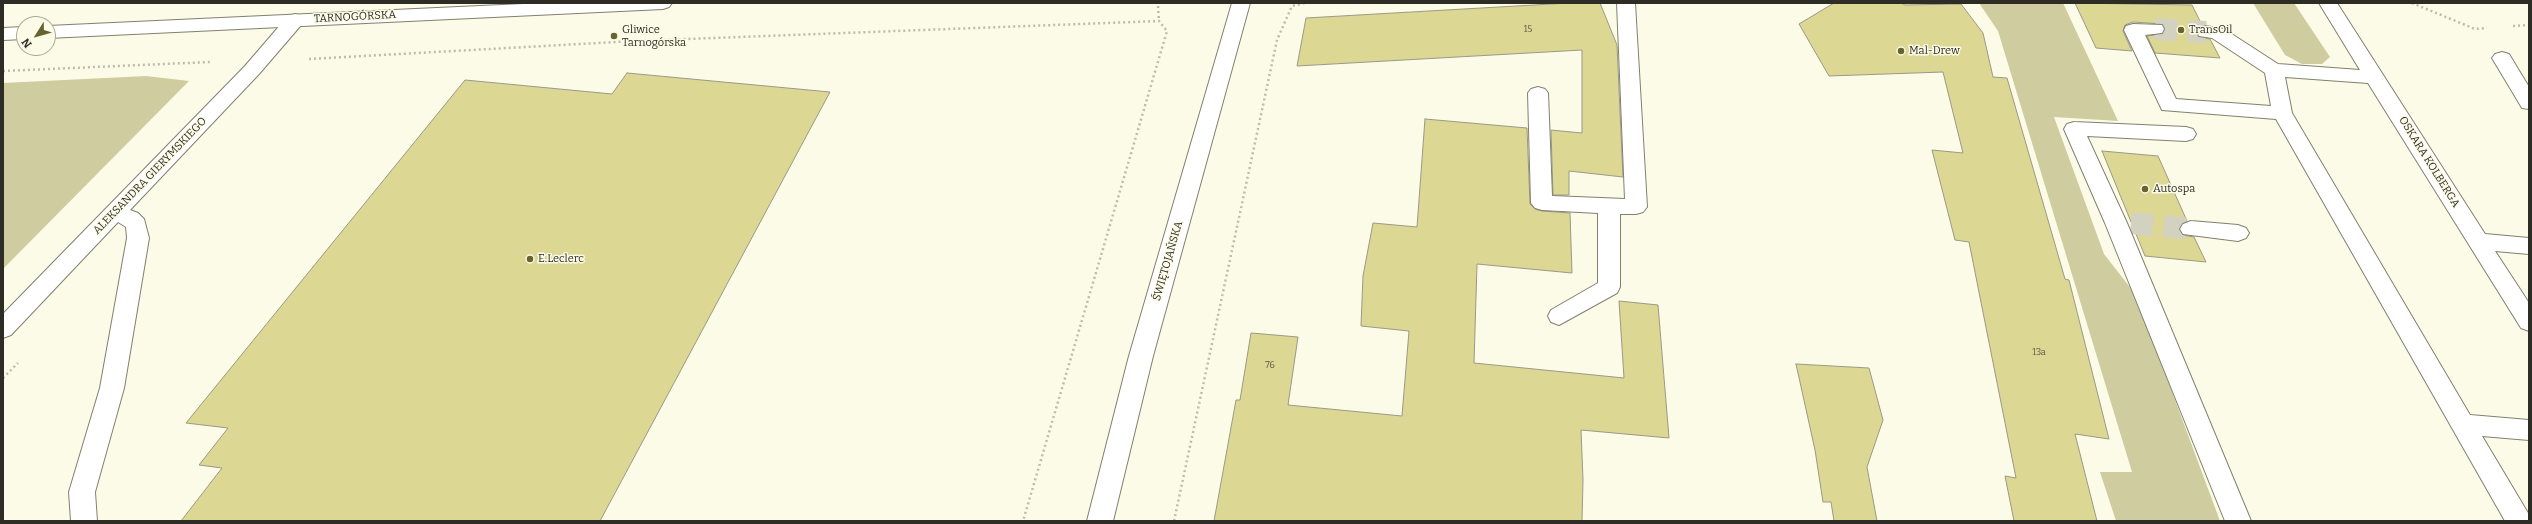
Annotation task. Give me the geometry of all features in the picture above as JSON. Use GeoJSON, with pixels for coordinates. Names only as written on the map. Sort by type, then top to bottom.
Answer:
{"type":"FeatureCollection","features":[{"type":"Feature","properties":{"kind":"street","name":"TARNOGÓRSKA"},"geometry":{"type":"LineString","coordinates":[[56,32],[663,3]]}},
{"type":"Feature","properties":{"kind":"street","name":"ŚWIĘTOJAŃSKA"},"geometry":{"type":"LineString","coordinates":[[1100,521],[1141,356],[1241,3]]}},
{"type":"Feature","properties":{"kind":"street"},"geometry":{"type":"LineString","coordinates":[[1538,93],[1542,203],[1636,207],[1626,3]]}},
{"type":"Feature","properties":{"kind":"street","name":"OSKARA KOLBERGA"},"geometry":{"type":"LineString","coordinates":[[2328,3],[2529,322]]}},
{"type":"Feature","properties":{"kind":"street","name":"ALEKSANDRA GIERYMSKIEGO"},"geometry":{"type":"LineString","coordinates":[[3,329],[252,70],[295,20]]}},
{"type":"Feature","properties":{"kind":"street"},"geometry":{"type":"LineString","coordinates":[[2155,29],[2133,30],[2169,105],[2186,134],[2074,129],[2124,223],[2238,521]]}},
{"type":"Feature","properties":{"kind":"street"},"geometry":{"type":"LineString","coordinates":[[2206,32],[2217,33],[2274,70],[2376,77]]}},
{"type":"Feature","properties":{"kind":"street"},"geometry":{"type":"LineString","coordinates":[[3,34],[16,33]]}},
{"type":"Feature","properties":{"kind":"street"},"geometry":{"type":"LineString","coordinates":[[2502,58],[2529,103]]}},
{"type":"Feature","properties":{"kind":"street"},"geometry":{"type":"LineString","coordinates":[[2274,70],[2282,113],[2461,424],[2519,521]]}},
{"type":"Feature","properties":{"kind":"street"},"geometry":{"type":"LineString","coordinates":[[2169,105],[2282,113]]}},
{"type":"Feature","properties":{"kind":"street"},"geometry":{"type":"LineString","coordinates":[[1559,316],[1609,287],[1608,206]]}},
{"type":"Feature","properties":{"kind":"street"},"geometry":{"type":"LineString","coordinates":[[84,521],[82,492],[112,388],[138,238],[136,224],[133,221],[114,213]]}},
{"type":"Feature","properties":{"kind":"street"},"geometry":{"type":"LineString","coordinates":[[2191,229],[2238,233]]}},
{"type":"Feature","properties":{"kind":"street"},"geometry":{"type":"LineString","coordinates":[[2478,241],[2529,246]]}},
{"type":"Feature","properties":{"kind":"street"},"geometry":{"type":"LineString","coordinates":[[2461,424],[2529,430]]}},
{"type":"Feature","properties":{"kind":"path"},"geometry":{"type":"LineString","coordinates":[[1174,521],[1277,40],[1292,6],[1305,3]]}},
{"type":"Feature","properties":{"kind":"path"},"geometry":{"type":"LineString","coordinates":[[2412,3],[2475,29],[2490,28]]}},
{"type":"Feature","properties":{"kind":"path"},"geometry":{"type":"LineString","coordinates":[[1023,521],[1167,31],[1159,21],[1158,6]]}},
{"type":"Feature","properties":{"kind":"path"},"geometry":{"type":"LineString","coordinates":[[306,59],[422,51],[634,41],[1159,21]]}},
{"type":"Feature","properties":{"kind":"path"},"geometry":{"type":"LineString","coordinates":[[2506,27],[2529,25]]}},
{"type":"Feature","properties":{"kind":"path"},"geometry":{"type":"LineString","coordinates":[[3,71],[211,62]]}},
{"type":"Feature","properties":{"kind":"path"},"geometry":{"type":"LineString","coordinates":[[3,378],[19,361]]}},
{"type":"Feature","properties":{"kind":"shaded area"},"geometry":{"type":"Polygon","coordinates":[[[1979,3],[2063,3],[2112,108],[2118,121],[2054,117],[2104,254],[2136,295],[2220,521],[2116,521],[2100,472],[2132,472],[1998,31],[1979,3]]]}},
{"type":"Feature","properties":{"kind":"shaded area"},"geometry":{"type":"Polygon","coordinates":[[[2253,3],[2294,3],[2330,57],[2322,64],[2302,64],[2285,55],[2253,3]]]}},
{"type":"Feature","properties":{"kind":"shaded area"},"geometry":{"type":"Polygon","coordinates":[[[146,76],[189,81],[3,269],[3,83],[146,76]]]}},
{"type":"Feature","properties":{"kind":"building"},"geometry":{"type":"Polygon","coordinates":[[[1569,3],[1600,3],[1617,45],[1623,177],[1569,171],[1569,195],[1553,195],[1551,130],[1582,133],[1582,50],[1297,66],[1306,18],[1569,3]]]}},
{"type":"Feature","properties":{"kind":"building"},"geometry":{"type":"Polygon","coordinates":[[[1834,3],[1901,3],[1905,5],[1961,4],[1983,33],[1993,77],[2007,78],[2065,279],[2069,280],[2109,439],[2075,434],[2097,521],[2014,521],[2005,476],[2016,478],[1969,242],[1955,240],[1932,150],[1963,153],[1943,72],[1829,76],[1799,24],[1834,3]]]}},
{"type":"Feature","properties":{"kind":"building"},"geometry":{"type":"Polygon","coordinates":[[[2075,3],[2192,5],[2202,25],[2196,31],[2198,37],[2210,39],[2220,58],[2155,53],[2147,36],[2163,34],[2165,28],[2162,24],[2133,22],[2125,25],[2123,31],[2132,51],[2096,48],[2075,3]]]}},
{"type":"Feature","properties":{"kind":"building","name":"E.Leclerc"},"geometry":{"type":"Polygon","coordinates":[[[627,73],[830,92],[600,521],[181,521],[222,468],[199,465],[228,428],[186,423],[465,80],[612,94],[627,73]]]}},
{"type":"Feature","properties":{"kind":"building"},"geometry":{"type":"Polygon","coordinates":[[[1425,119],[1527,128],[1530,204],[1535,209],[1542,211],[1570,213],[1572,273],[1477,264],[1474,363],[1624,378],[1619,301],[1658,305],[1669,438],[1581,430],[1583,480],[1582,521],[1214,521],[1236,400],[1240,400],[1251,333],[1298,337],[1288,405],[1402,416],[1409,331],[1361,326],[1363,276],[1373,223],[1417,227],[1425,119]]]}},
{"type":"Feature","properties":{"kind":"building","name":"Autospa"},"geometry":{"type":"Polygon","coordinates":[[[2102,151],[2158,156],[2187,221],[2182,223],[2179,230],[2183,235],[2194,237],[2206,262],[2145,256],[2102,151]]]}},
{"type":"Feature","properties":{"kind":"building"},"geometry":{"type":"Polygon","coordinates":[[[1796,364],[1869,368],[1883,420],[1867,467],[1877,521],[1834,521],[1831,502],[1823,502],[1815,450],[1796,364]]]}},
{"type":"Feature","properties":{"kind":"tunnel"},"geometry":{"type":"LineString","coordinates":[[2155,29],[2206,32]]}},
{"type":"Feature","properties":{"kind":"tunnel"},"geometry":{"type":"LineString","coordinates":[[2131,223],[2191,229]]}},
{"type":"Feature","properties":{"kind":"place","name":"TransOil"},"geometry":{"type":"Point","coordinates":[2181,30]}},
{"type":"Feature","properties":{"kind":"place","name":"Gliwice Tarnogórska"},"geometry":{"type":"Point","coordinates":[614,36]}},
{"type":"Feature","properties":{"kind":"place","name":"Mal-Drew"},"geometry":{"type":"Point","coordinates":[1901,51]}},
{"type":"Feature","properties":{"kind":"place","name":"Autospa"},"geometry":{"type":"Point","coordinates":[2145,189]}},
{"type":"Feature","properties":{"kind":"place","name":"E.Leclerc"},"geometry":{"type":"Point","coordinates":[530,259]}}]}
